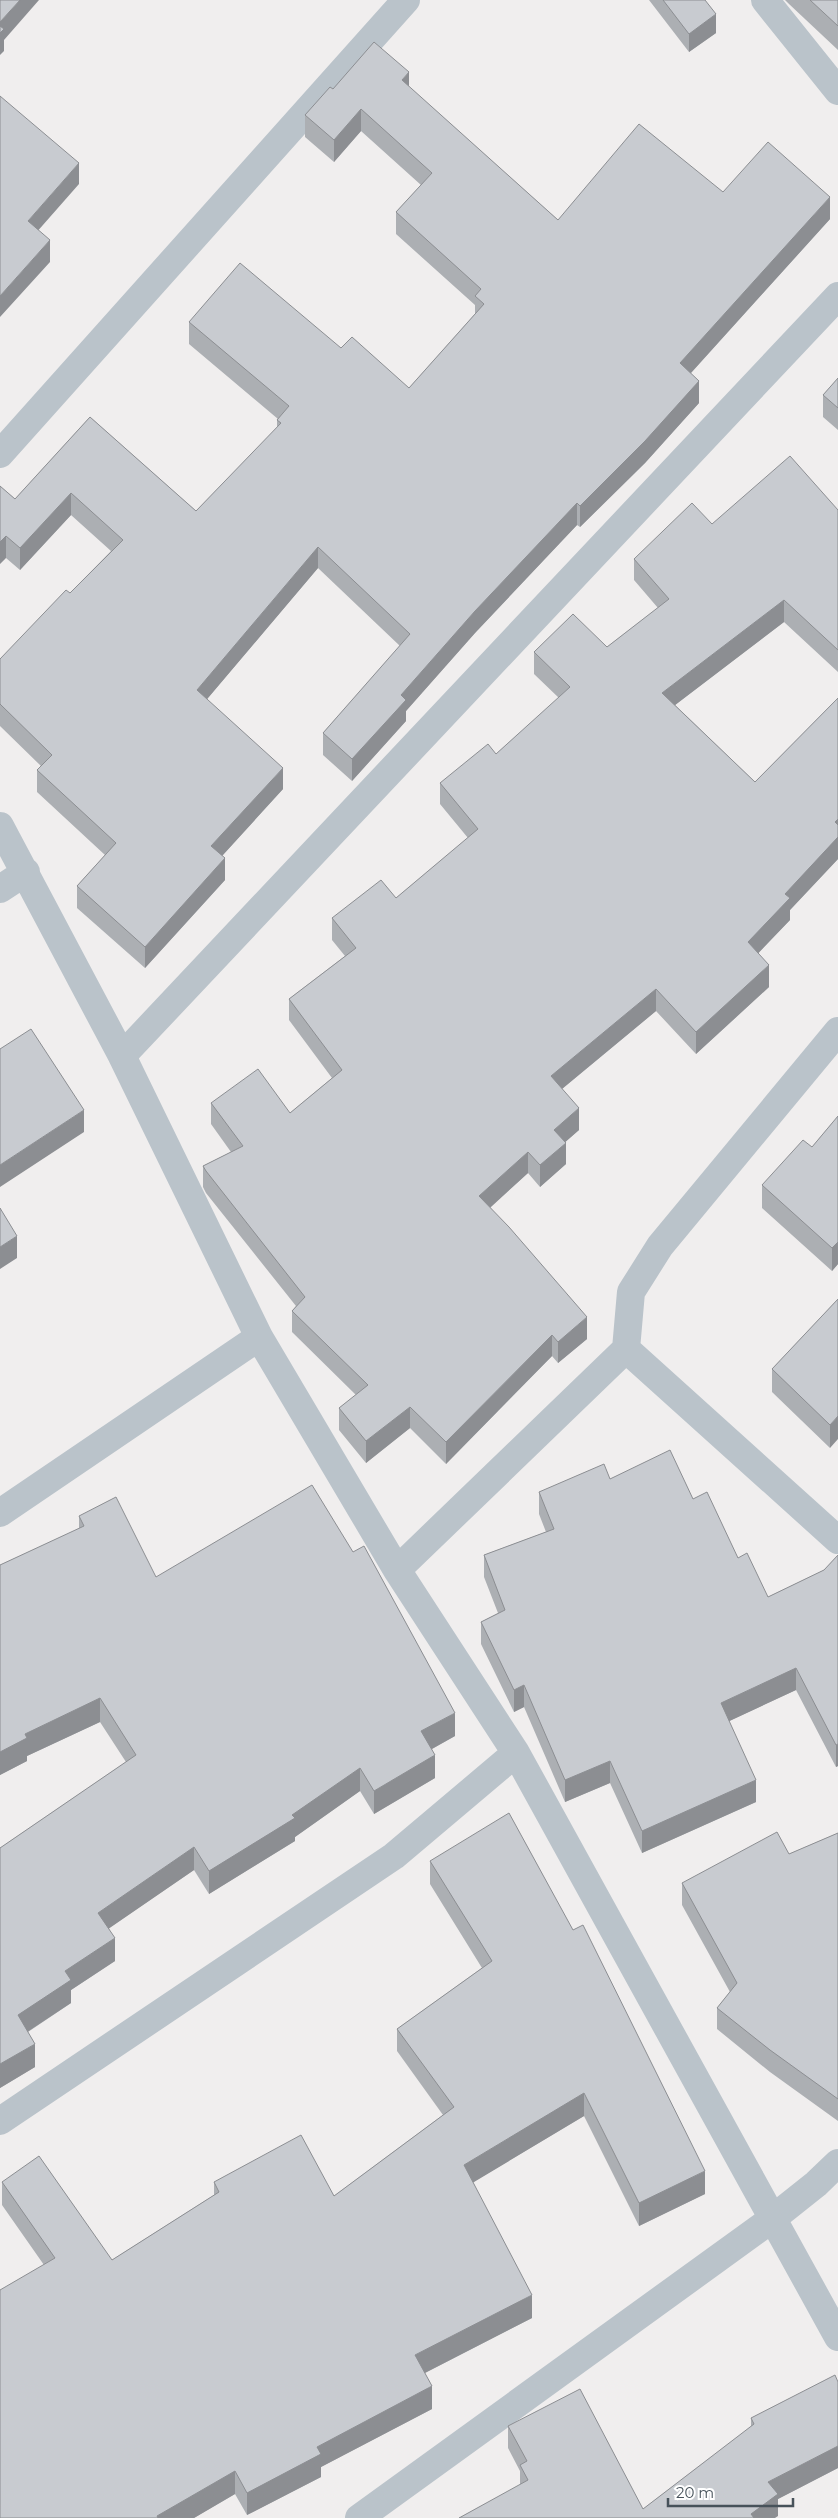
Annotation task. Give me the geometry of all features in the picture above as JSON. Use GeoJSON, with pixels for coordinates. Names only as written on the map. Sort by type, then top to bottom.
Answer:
{"type":"FeatureCollection","features":[{"type":"Feature","properties":{"kind":"street"},"geometry":{"type":"LineString","coordinates":[[0,454],[406,0]]}},
{"type":"Feature","properties":{"kind":"street"},"geometry":{"type":"LineString","coordinates":[[765,0],[838,91]]}},
{"type":"Feature","properties":{"kind":"street"},"geometry":{"type":"LineString","coordinates":[[122,1056],[838,296]]}},
{"type":"Feature","properties":{"kind":"street"},"geometry":{"type":"LineString","coordinates":[[0,826],[122,1056],[259,1337],[397,1570],[516,1753],[838,2337]]}},
{"type":"Feature","properties":{"kind":"street"},"geometry":{"type":"LineString","coordinates":[[0,889],[26,872]]}},
{"type":"Feature","properties":{"kind":"street"},"geometry":{"type":"LineString","coordinates":[[397,1570],[626,1350],[631,1292],[660,1246],[838,1031]]}},
{"type":"Feature","properties":{"kind":"street"},"geometry":{"type":"LineString","coordinates":[[0,1513],[259,1337]]}},
{"type":"Feature","properties":{"kind":"street"},"geometry":{"type":"LineString","coordinates":[[626,1350],[838,1540]]}},
{"type":"Feature","properties":{"kind":"street"},"geometry":{"type":"LineString","coordinates":[[0,2121],[394,1856],[516,1753]]}},
{"type":"Feature","properties":{"kind":"street"},"geometry":{"type":"LineString","coordinates":[[359,2518],[772,2219],[816,2184],[838,2163]]}},
{"type":"Feature","properties":{"kind":"building"},"geometry":{"type":"Polygon","coordinates":[[[0,0],[20,0],[0,22],[0,0]]]}},
{"type":"Feature","properties":{"kind":"building"},"geometry":{"type":"Polygon","coordinates":[[[663,0],[705,0],[716,14],[689,34],[663,0]]]}},
{"type":"Feature","properties":{"kind":"building"},"geometry":{"type":"Polygon","coordinates":[[[810,0],[838,0],[838,26],[810,0]]]}},
{"type":"Feature","properties":{"kind":"building"},"geometry":{"type":"Polygon","coordinates":[[[374,42],[409,72],[402,80],[558,220],[639,124],[723,192],[768,142],[830,197],[680,363],[699,381],[645,441],[580,506],[577,503],[475,611],[401,695],[406,700],[352,759],[323,733],[410,634],[318,547],[197,690],[283,768],[211,846],[225,858],[145,947],[77,886],[116,843],[37,770],[52,755],[0,704],[0,659],[66,590],[70,593],[123,540],[71,493],[20,548],[6,536],[0,542],[0,486],[15,499],[90,417],[196,511],[281,423],[277,420],[289,406],[189,322],[240,263],[341,348],[352,337],[409,388],[484,304],[475,296],[481,289],[396,212],[432,173],[361,109],[334,140],[305,115],[330,87],[333,89],[374,42]]]}},
{"type":"Feature","properties":{"kind":"building"},"geometry":{"type":"Polygon","coordinates":[[[0,96],[79,163],[28,221],[50,240],[0,296],[0,96]]]}},
{"type":"Feature","properties":{"kind":"building"},"geometry":{"type":"Polygon","coordinates":[[[838,378],[838,408],[823,395],[838,378]]]}},
{"type":"Feature","properties":{"kind":"building"},"geometry":{"type":"Polygon","coordinates":[[[790,456],[838,510],[838,650],[784,600],[662,693],[755,782],[838,698],[838,819],[835,822],[838,825],[838,837],[785,894],[790,898],[748,942],[769,965],[696,1032],[656,989],[551,1076],[579,1108],[554,1130],[566,1143],[540,1165],[528,1152],[479,1196],[509,1227],[587,1317],[558,1342],[552,1335],[446,1442],[410,1407],[366,1441],[339,1408],[368,1385],[292,1311],[305,1297],[203,1166],[243,1146],[211,1103],[258,1069],[290,1113],[342,1070],[289,999],[356,948],[332,918],[381,880],[396,898],[478,829],[440,783],[488,744],[496,754],[570,687],[534,652],[573,614],[607,647],[669,599],[634,559],[692,503],[712,524],[790,456]]]}},
{"type":"Feature","properties":{"kind":"building"},"geometry":{"type":"Polygon","coordinates":[[[31,1029],[84,1110],[0,1165],[0,1049],[31,1029]]]}},
{"type":"Feature","properties":{"kind":"building"},"geometry":{"type":"Polygon","coordinates":[[[838,1116],[838,1242],[832,1248],[762,1185],[803,1140],[812,1147],[838,1116]]]}},
{"type":"Feature","properties":{"kind":"building"},"geometry":{"type":"Polygon","coordinates":[[[0,1208],[17,1236],[0,1247],[0,1208]]]}},
{"type":"Feature","properties":{"kind":"building"},"geometry":{"type":"Polygon","coordinates":[[[838,1299],[838,1416],[830,1425],[772,1369],[838,1299]]]}},
{"type":"Feature","properties":{"kind":"building"},"geometry":{"type":"Polygon","coordinates":[[[670,1450],[693,1499],[707,1492],[738,1558],[747,1553],[768,1597],[824,1570],[838,1555],[838,1744],[836,1745],[796,1668],[721,1703],[756,1780],[642,1831],[610,1761],[565,1780],[524,1685],[514,1690],[481,1622],[505,1610],[484,1555],[554,1529],[539,1492],[604,1464],[610,1479],[670,1450]]]}},
{"type":"Feature","properties":{"kind":"building"},"geometry":{"type":"Polygon","coordinates":[[[312,1485],[353,1552],[364,1546],[455,1713],[421,1731],[435,1755],[374,1791],[360,1768],[292,1815],[295,1818],[209,1871],[194,1847],[98,1913],[115,1938],[65,1971],[71,1980],[18,2015],[35,2044],[0,2064],[0,1848],[136,1755],[100,1698],[25,1734],[27,1738],[0,1752],[0,1565],[84,1526],[79,1516],[116,1497],[156,1577],[312,1485]]]}},
{"type":"Feature","properties":{"kind":"building"},"geometry":{"type":"Polygon","coordinates":[[[509,1813],[573,1930],[583,1925],[705,2171],[639,2203],[584,2093],[464,2165],[532,2295],[415,2355],[432,2386],[317,2447],[321,2454],[247,2493],[235,2471],[157,2516],[158,2518],[0,2518],[0,2290],[55,2258],[2,2182],[39,2156],[112,2260],[219,2192],[214,2182],[301,2135],[334,2196],[454,2107],[397,2029],[492,1961],[430,1861],[509,1813]]]}},
{"type":"Feature","properties":{"kind":"building"},"geometry":{"type":"Polygon","coordinates":[[[777,1832],[789,1854],[838,1833],[838,2099],[770,2050],[717,2008],[737,1983],[682,1883],[777,1832]]]}},
{"type":"Feature","properties":{"kind":"building"},"geometry":{"type":"Polygon","coordinates":[[[835,2375],[838,2382],[838,2446],[768,2482],[778,2494],[751,2514],[754,2518],[459,2518],[528,2480],[520,2465],[527,2461],[508,2426],[580,2389],[643,2509],[754,2424],[751,2418],[835,2375]]]}}]}
